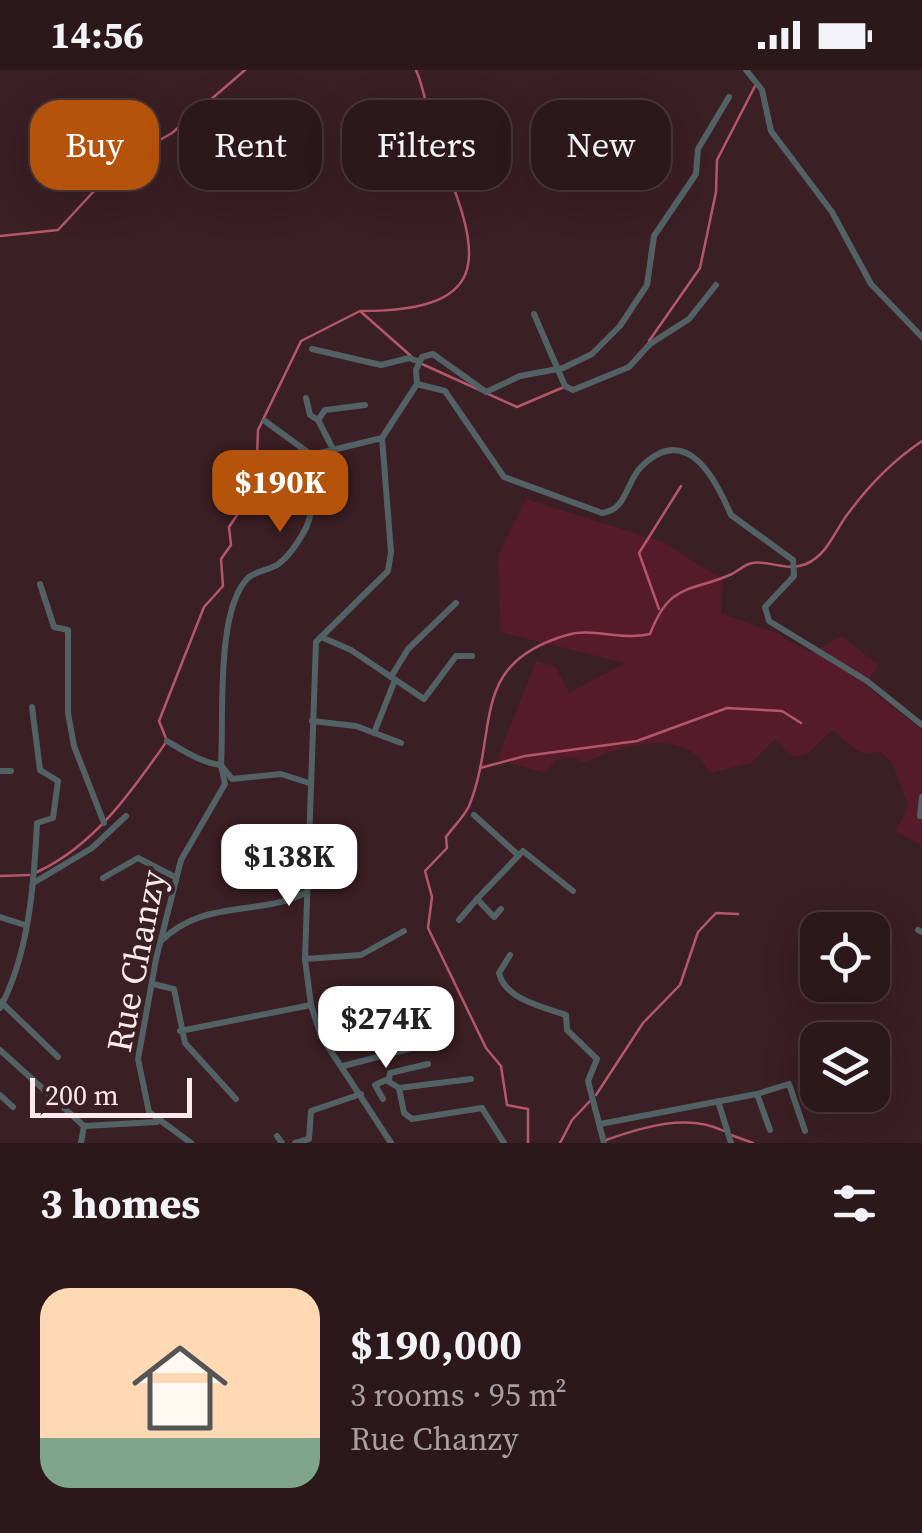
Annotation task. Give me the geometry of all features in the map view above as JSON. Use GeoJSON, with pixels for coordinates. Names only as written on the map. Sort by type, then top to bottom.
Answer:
{"type":"FeatureCollection","features":[{"type":"Feature","properties":{"kind":"street"},"geometry":{"type":"LineString","coordinates":[[746,70],[762,90],[771,131],[832,212],[871,284],[922,337]]}},
{"type":"Feature","properties":{"kind":"street"},"geometry":{"type":"LineString","coordinates":[[420,362],[433,354],[440,356],[486,392],[520,376],[558,369],[606,342],[647,285],[654,236],[696,174],[698,149],[729,97]]}},
{"type":"Feature","properties":{"kind":"street"},"geometry":{"type":"LineString","coordinates":[[534,314],[558,369],[572,390],[630,367],[650,344],[689,320],[716,284]]}},
{"type":"Feature","properties":{"kind":"street"},"geometry":{"type":"LineString","coordinates":[[312,350],[382,365],[409,358],[420,362]]}},
{"type":"Feature","properties":{"kind":"street"},"geometry":{"type":"LineString","coordinates":[[390,1143],[318,1031],[311,1005],[306,959],[309,783],[318,640],[388,572],[391,552],[382,438],[417,384],[420,362]]}},
{"type":"Feature","properties":{"kind":"street"},"geometry":{"type":"LineString","coordinates":[[417,384],[445,390],[504,477],[602,513],[620,504],[639,470],[654,457],[670,452],[692,456],[713,474],[727,496],[731,515],[793,560],[794,576],[765,607],[769,621],[867,681],[922,725]]}},
{"type":"Feature","properties":{"kind":"street"},"geometry":{"type":"LineString","coordinates":[[306,398],[310,415],[318,420],[333,449]]}},
{"type":"Feature","properties":{"kind":"street"},"geometry":{"type":"LineString","coordinates":[[318,420],[324,410],[365,406]]}},
{"type":"Feature","properties":{"kind":"street"},"geometry":{"type":"LineString","coordinates":[[265,421],[317,458],[333,449],[382,438]]}},
{"type":"Feature","properties":{"kind":"street","name":"Rue Chanzy"},"geometry":{"type":"LineString","coordinates":[[159,1122],[142,1094],[138,1059],[175,878],[225,784],[221,766],[225,638],[239,592],[250,576],[280,564],[300,540],[309,521],[317,458]]}},
{"type":"Feature","properties":{"kind":"street"},"geometry":{"type":"LineString","coordinates":[[40,584],[55,628],[68,630],[71,730],[104,823]]}},
{"type":"Feature","properties":{"kind":"street"},"geometry":{"type":"LineString","coordinates":[[374,732],[408,649],[456,602]]}},
{"type":"Feature","properties":{"kind":"street"},"geometry":{"type":"LineString","coordinates":[[318,640],[393,678],[424,699],[456,656],[472,656]]}},
{"type":"Feature","properties":{"kind":"street"},"geometry":{"type":"LineString","coordinates":[[32,707],[40,770],[58,780],[53,818],[36,823],[34,883],[13,984],[1,1004],[58,1057]]}},
{"type":"Feature","properties":{"kind":"street"},"geometry":{"type":"LineString","coordinates":[[312,721],[356,726],[401,743]]}},
{"type":"Feature","properties":{"kind":"street"},"geometry":{"type":"LineString","coordinates":[[167,741],[188,748],[202,763],[221,766],[232,779],[281,774],[309,783]]}},
{"type":"Feature","properties":{"kind":"street"},"geometry":{"type":"LineString","coordinates":[[0,771],[12,771]]}},
{"type":"Feature","properties":{"kind":"street"},"geometry":{"type":"LineString","coordinates":[[920,816],[922,798]]}},
{"type":"Feature","properties":{"kind":"street"},"geometry":{"type":"LineString","coordinates":[[474,815],[516,854]]}},
{"type":"Feature","properties":{"kind":"street"},"geometry":{"type":"LineString","coordinates":[[34,883],[77,859],[126,816]]}},
{"type":"Feature","properties":{"kind":"street"},"geometry":{"type":"LineString","coordinates":[[458,920],[516,854],[524,851],[573,891]]}},
{"type":"Feature","properties":{"kind":"street"},"geometry":{"type":"LineString","coordinates":[[103,878],[138,858],[175,878]]}},
{"type":"Feature","properties":{"kind":"street"},"geometry":{"type":"LineString","coordinates":[[161,941],[175,927],[206,915],[236,906],[286,901],[308,891]]}},
{"type":"Feature","properties":{"kind":"street"},"geometry":{"type":"LineString","coordinates":[[478,899],[494,917],[501,909]]}},
{"type":"Feature","properties":{"kind":"street"},"geometry":{"type":"LineString","coordinates":[[0,917],[25,924]]}},
{"type":"Feature","properties":{"kind":"street"},"geometry":{"type":"LineString","coordinates":[[306,959],[361,955],[404,932]]}},
{"type":"Feature","properties":{"kind":"street"},"geometry":{"type":"LineString","coordinates":[[510,955],[498,973],[511,995],[566,1015],[566,1030],[597,1059],[588,1081],[604,1143]]}},
{"type":"Feature","properties":{"kind":"street"},"geometry":{"type":"LineString","coordinates":[[153,984],[174,989],[180,1031],[211,1076],[236,1100]]}},
{"type":"Feature","properties":{"kind":"street"},"geometry":{"type":"LineString","coordinates":[[180,1031],[311,1005]]}},
{"type":"Feature","properties":{"kind":"street"},"geometry":{"type":"LineString","coordinates":[[343,1066],[420,1046]]}},
{"type":"Feature","properties":{"kind":"street"},"geometry":{"type":"LineString","coordinates":[[0,1050],[84,1126],[159,1122],[191,1143]]}},
{"type":"Feature","properties":{"kind":"street"},"geometry":{"type":"LineString","coordinates":[[389,1080],[390,1073],[428,1064]]}},
{"type":"Feature","properties":{"kind":"street"},"geometry":{"type":"LineString","coordinates":[[389,1080],[399,1088],[408,1117],[422,1119],[482,1108],[504,1143]]}},
{"type":"Feature","properties":{"kind":"street"},"geometry":{"type":"LineString","coordinates":[[383,1099],[375,1085],[389,1080]]}},
{"type":"Feature","properties":{"kind":"street"},"geometry":{"type":"LineString","coordinates":[[399,1088],[470,1080]]}},
{"type":"Feature","properties":{"kind":"street"},"geometry":{"type":"LineString","coordinates":[[600,1124],[757,1094],[789,1084],[806,1130]]}},
{"type":"Feature","properties":{"kind":"street"},"geometry":{"type":"LineString","coordinates":[[295,1143],[308,1139],[311,1111],[361,1094]]}},
{"type":"Feature","properties":{"kind":"street"},"geometry":{"type":"LineString","coordinates":[[757,1094],[770,1130]]}},
{"type":"Feature","properties":{"kind":"street"},"geometry":{"type":"LineString","coordinates":[[0,1095],[13,1107]]}},
{"type":"Feature","properties":{"kind":"street"},"geometry":{"type":"LineString","coordinates":[[718,1101],[731,1143]]}},
{"type":"Feature","properties":{"kind":"street"},"geometry":{"type":"LineString","coordinates":[[81,1143],[84,1126]]}},
{"type":"Feature","properties":{"kind":"shaded area"},"geometry":{"type":"Polygon","coordinates":[[[526,499],[663,542],[723,580],[721,613],[774,632],[812,653],[841,636],[879,665],[865,685],[922,730],[922,846],[896,831],[908,806],[893,765],[881,752],[861,753],[832,730],[807,754],[794,757],[775,739],[751,763],[710,773],[699,758],[670,744],[635,746],[583,763],[575,757],[556,760],[545,773],[497,759],[536,661],[555,666],[569,693],[625,663],[500,632],[498,555],[526,499]]]}},
{"type":"Feature","properties":{"kind":"waterway"},"geometry":{"type":"LineString","coordinates":[[0,236],[58,230],[120,163],[172,133],[245,70]]}},
{"type":"Feature","properties":{"kind":"waterway"},"geometry":{"type":"LineString","coordinates":[[361,311],[407,308],[440,299],[459,285],[468,265],[462,212],[416,70]]}},
{"type":"Feature","properties":{"kind":"waterway"},"geometry":{"type":"LineString","coordinates":[[649,341],[700,268],[716,192],[717,160],[755,86]]}},
{"type":"Feature","properties":{"kind":"waterway"},"geometry":{"type":"LineString","coordinates":[[37,872],[76,848],[110,816],[167,741],[159,721],[204,607],[223,586],[221,559],[231,545],[229,527],[256,487],[258,430],[301,341],[360,311],[411,356]]}},
{"type":"Feature","properties":{"kind":"waterway"},"geometry":{"type":"LineString","coordinates":[[422,364],[517,407],[564,387]]}},
{"type":"Feature","properties":{"kind":"waterway"},"geometry":{"type":"LineString","coordinates":[[528,1143],[528,1109],[507,1105],[501,1066],[486,1048],[428,928],[432,897],[425,871],[447,848],[446,837],[469,806],[500,682],[514,663],[535,648],[567,635],[650,634],[673,597],[749,564],[792,567],[814,560],[874,482],[922,441]]}},
{"type":"Feature","properties":{"kind":"waterway"},"geometry":{"type":"LineString","coordinates":[[659,609],[639,553],[681,486]]}},
{"type":"Feature","properties":{"kind":"waterway"},"geometry":{"type":"LineString","coordinates":[[480,768],[525,756],[637,741],[727,708],[782,711],[801,723]]}},
{"type":"Feature","properties":{"kind":"waterway"},"geometry":{"type":"LineString","coordinates":[[0,876],[29,875]]}},
{"type":"Feature","properties":{"kind":"waterway"},"geometry":{"type":"LineString","coordinates":[[596,1095],[643,1023],[680,985],[698,932],[716,913],[738,914]]}},
{"type":"Feature","properties":{"kind":"waterway"},"geometry":{"type":"LineString","coordinates":[[560,1143],[572,1120],[590,1101]]}},
{"type":"Feature","properties":{"kind":"waterway"},"geometry":{"type":"LineString","coordinates":[[606,1140],[680,1123],[724,1131]]}},
{"type":"Feature","properties":{"kind":"waterway"},"geometry":{"type":"LineString","coordinates":[[731,1135],[753,1143]]}}]}
